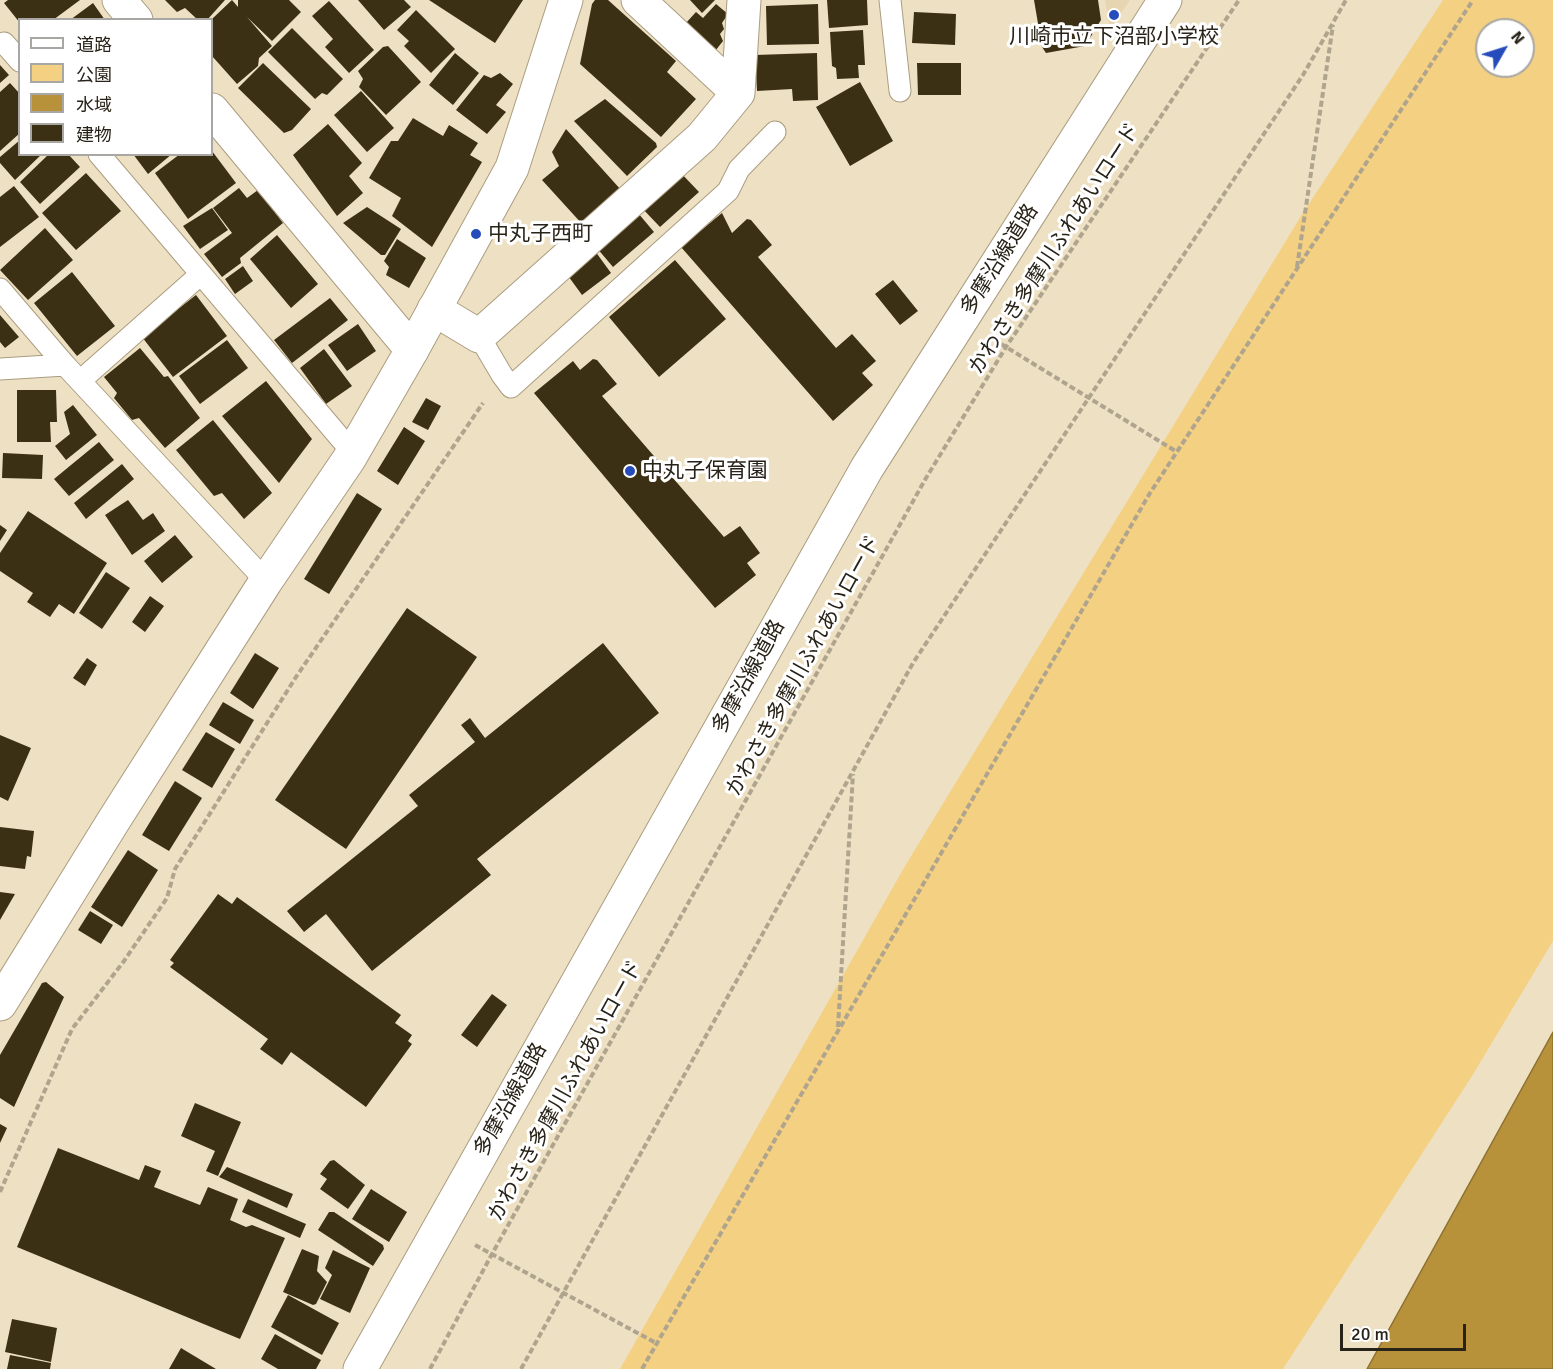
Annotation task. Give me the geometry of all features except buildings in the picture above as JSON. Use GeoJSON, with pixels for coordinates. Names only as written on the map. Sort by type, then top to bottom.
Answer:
{"type":"FeatureCollection","features":[{"type":"Feature","properties":{"kind":"street"},"geometry":{"type":"LineString","coordinates":[[119,0],[134,18]]}},
{"type":"Feature","properties":{"kind":"street"},"geometry":{"type":"LineString","coordinates":[[0,1004],[266,581],[352,453],[412,350],[512,168],[567,0]]}},
{"type":"Feature","properties":{"kind":"street"},"geometry":{"type":"LineString","coordinates":[[638,0],[738,93]]}},
{"type":"Feature","properties":{"kind":"street"},"geometry":{"type":"LineString","coordinates":[[434,309],[479,336],[702,137],[738,93],[744,0]]}},
{"type":"Feature","properties":{"kind":"street","name":"多摩沿線道路"},"geometry":{"type":"LineString","coordinates":[[360,1369],[867,468],[1165,0]]}},
{"type":"Feature","properties":{"kind":"street"},"geometry":{"type":"LineString","coordinates":[[213,111],[412,350]]}},
{"type":"Feature","properties":{"kind":"lane"},"geometry":{"type":"LineString","coordinates":[[890,0],[900,91]]}},
{"type":"Feature","properties":{"kind":"lane"},"geometry":{"type":"LineString","coordinates":[[4,43],[18,59]]}},
{"type":"Feature","properties":{"kind":"lane"},"geometry":{"type":"LineString","coordinates":[[479,336],[511,387],[728,191],[739,170],[776,132]]}},
{"type":"Feature","properties":{"kind":"lane"},"geometry":{"type":"LineString","coordinates":[[101,156],[352,453]]}},
{"type":"Feature","properties":{"kind":"lane"},"geometry":{"type":"LineString","coordinates":[[80,381],[201,274]]}},
{"type":"Feature","properties":{"kind":"lane"},"geometry":{"type":"LineString","coordinates":[[0,289],[65,365],[266,581]]}},
{"type":"Feature","properties":{"kind":"lane"},"geometry":{"type":"LineString","coordinates":[[0,369],[65,365]]}},
{"type":"Feature","properties":{"kind":"path","name":"かわさき多摩川ふれあいロード"},"geometry":{"type":"LineString","coordinates":[[430,1369],[926,478],[1006,347],[1239,0]]}},
{"type":"Feature","properties":{"kind":"path"},"geometry":{"type":"LineString","coordinates":[[521,1369],[913,663],[1303,75],[1346,0]]}},
{"type":"Feature","properties":{"kind":"path"},"geometry":{"type":"LineString","coordinates":[[642,1369],[1150,493],[1473,0]]}},
{"type":"Feature","properties":{"kind":"path"},"geometry":{"type":"LineString","coordinates":[[1297,269],[1334,22]]}},
{"type":"Feature","properties":{"kind":"path"},"geometry":{"type":"LineString","coordinates":[[1006,347],[1177,452]]}},
{"type":"Feature","properties":{"kind":"path"},"geometry":{"type":"LineString","coordinates":[[0,1192],[72,1029],[124,961],[167,898],[175,869],[296,677],[502,375]]}},
{"type":"Feature","properties":{"kind":"path"},"geometry":{"type":"LineString","coordinates":[[838,1030],[853,771]]}},
{"type":"Feature","properties":{"kind":"path"},"geometry":{"type":"LineString","coordinates":[[492,1254],[656,1343]]}},
{"type":"Feature","properties":{"kind":"shaded area","name":"川崎市立下沼部小学校"},"geometry":{"type":"Polygon","coordinates":[[[1105,0],[1130,0],[1110,29],[1105,0]]]}},
{"type":"Feature","properties":{"kind":"green space"},"geometry":{"type":"Polygon","coordinates":[[[1443,0],[1553,0],[1553,941],[1472,1076],[1283,1369],[620,1369],[905,866],[1301,216],[1443,0]]]}},
{"type":"Feature","properties":{"kind":"water"},"geometry":{"type":"Polygon","coordinates":[[[1553,1032],[1553,1369],[1367,1369],[1553,1032]]]}},
{"type":"Feature","properties":{"kind":"place","name":"川崎市立下沼部小学校"},"geometry":{"type":"Point","coordinates":[1114,15]}},
{"type":"Feature","properties":{"kind":"place","name":"中丸子西町"},"geometry":{"type":"Point","coordinates":[476,234]}},
{"type":"Feature","properties":{"kind":"place","name":"中丸子保育園"},"geometry":{"type":"Point","coordinates":[630,471]}}]}
